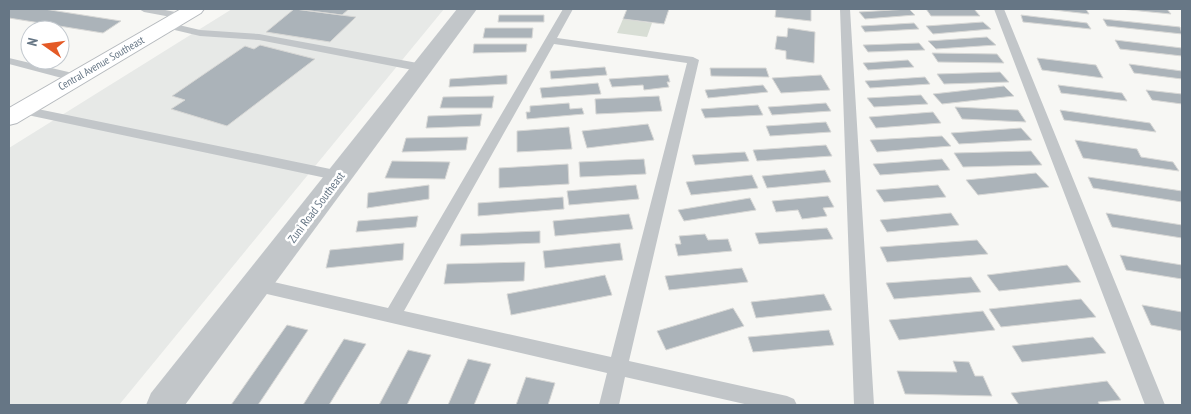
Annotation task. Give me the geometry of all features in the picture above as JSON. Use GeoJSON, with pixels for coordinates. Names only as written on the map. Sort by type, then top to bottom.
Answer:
{"type":"FeatureCollection","features":[{"type":"Feature","properties":{"kind":"main road","name":"Central Avenue Southeast"},"geometry":{"type":"LineString","coordinates":[[16,114],[181,17]]}},
{"type":"Feature","properties":{"kind":"street","name":"Zuni Road Southeast"},"geometry":{"type":"LineString","coordinates":[[164,405],[468,9]]}},
{"type":"Feature","properties":{"kind":"lane"},"geometry":{"type":"LineString","coordinates":[[144,9],[181,17],[200,33],[259,36],[422,68]]}},
{"type":"Feature","properties":{"kind":"lane"},"geometry":{"type":"LineString","coordinates":[[392,316],[568,9]]}},
{"type":"Feature","properties":{"kind":"lane"},"geometry":{"type":"LineString","coordinates":[[845,9],[864,405]]}},
{"type":"Feature","properties":{"kind":"lane"},"geometry":{"type":"LineString","coordinates":[[999,9],[1154,405]]}},
{"type":"Feature","properties":{"kind":"lane"},"geometry":{"type":"LineString","coordinates":[[551,40],[693,60],[609,405]]}},
{"type":"Feature","properties":{"kind":"lane"},"geometry":{"type":"LineString","coordinates":[[9,62],[77,78]]}},
{"type":"Feature","properties":{"kind":"lane"},"geometry":{"type":"LineString","coordinates":[[16,114],[340,176]]}},
{"type":"Feature","properties":{"kind":"lane"},"geometry":{"type":"LineString","coordinates":[[256,285],[787,405]]}},
{"type":"Feature","properties":{"kind":"shaded area"},"geometry":{"type":"Polygon","coordinates":[[[232,9],[444,9],[119,405],[9,405],[9,148],[232,9]]]}},
{"type":"Feature","properties":{"kind":"shaded area"},"geometry":{"type":"Polygon","coordinates":[[[623,19],[652,23],[647,37],[617,33],[623,19]]]}},
{"type":"Feature","properties":{"kind":"building"},"geometry":{"type":"Polygon","coordinates":[[[9,9],[44,9],[121,21],[103,33],[70,28],[70,20],[22,20],[9,18],[9,9]]]}},
{"type":"Feature","properties":{"kind":"building"},"geometry":{"type":"Polygon","coordinates":[[[294,9],[356,17],[330,42],[266,32],[294,9]]]}},
{"type":"Feature","properties":{"kind":"building"},"geometry":{"type":"Polygon","coordinates":[[[295,9],[349,9],[342,15],[295,9]]]}},
{"type":"Feature","properties":{"kind":"building"},"geometry":{"type":"Polygon","coordinates":[[[627,9],[669,9],[664,24],[623,19],[627,9]]]}},
{"type":"Feature","properties":{"kind":"building"},"geometry":{"type":"Polygon","coordinates":[[[776,9],[811,9],[811,21],[775,17],[776,9]]]}},
{"type":"Feature","properties":{"kind":"building"},"geometry":{"type":"Polygon","coordinates":[[[909,9],[915,15],[865,19],[859,12],[909,9]]]}},
{"type":"Feature","properties":{"kind":"building"},"geometry":{"type":"Polygon","coordinates":[[[926,9],[974,9],[980,16],[931,16],[926,9]]]}},
{"type":"Feature","properties":{"kind":"building"},"geometry":{"type":"Polygon","coordinates":[[[1045,9],[1086,9],[1089,14],[1045,9]]]}},
{"type":"Feature","properties":{"kind":"building"},"geometry":{"type":"Polygon","coordinates":[[[1120,9],[1167,9],[1171,14],[1120,9]]]}},
{"type":"Feature","properties":{"kind":"building"},"geometry":{"type":"Polygon","coordinates":[[[499,15],[544,15],[544,22],[498,22],[499,15]]]}},
{"type":"Feature","properties":{"kind":"building"},"geometry":{"type":"Polygon","coordinates":[[[1021,15],[1087,23],[1091,29],[1023,22],[1021,15]]]}},
{"type":"Feature","properties":{"kind":"building"},"geometry":{"type":"Polygon","coordinates":[[[1103,19],[1180,27],[1182,34],[1107,26],[1103,19]]]}},
{"type":"Feature","properties":{"kind":"building"},"geometry":{"type":"Polygon","coordinates":[[[983,22],[991,29],[933,34],[926,26],[983,22]]]}},
{"type":"Feature","properties":{"kind":"building"},"geometry":{"type":"Polygon","coordinates":[[[914,23],[919,29],[865,32],[861,26],[914,23]]]}},
{"type":"Feature","properties":{"kind":"building"},"geometry":{"type":"Polygon","coordinates":[[[485,28],[533,28],[532,38],[483,38],[485,28]]]}},
{"type":"Feature","properties":{"kind":"building"},"geometry":{"type":"Polygon","coordinates":[[[788,28],[815,32],[814,63],[786,59],[786,51],[775,49],[777,36],[787,37],[788,28]]]}},
{"type":"Feature","properties":{"kind":"building"},"geometry":{"type":"Polygon","coordinates":[[[987,37],[996,45],[936,49],[928,41],[987,37]]]}},
{"type":"Feature","properties":{"kind":"building"},"geometry":{"type":"Polygon","coordinates":[[[1115,40],[1182,48],[1182,56],[1120,49],[1115,40]]]}},
{"type":"Feature","properties":{"kind":"building"},"geometry":{"type":"Polygon","coordinates":[[[919,43],[925,50],[868,52],[863,45],[919,43]]]}},
{"type":"Feature","properties":{"kind":"building"},"geometry":{"type":"Polygon","coordinates":[[[474,44],[527,44],[526,52],[473,53],[474,44]]]}},
{"type":"Feature","properties":{"kind":"building"},"geometry":{"type":"Polygon","coordinates":[[[260,45],[315,59],[227,126],[171,109],[185,100],[172,96],[245,46],[254,49],[260,45]]]}},
{"type":"Feature","properties":{"kind":"building"},"geometry":{"type":"Polygon","coordinates":[[[932,53],[997,54],[1004,63],[938,62],[932,53]]]}},
{"type":"Feature","properties":{"kind":"building"},"geometry":{"type":"Polygon","coordinates":[[[1037,58],[1096,65],[1103,78],[1042,70],[1037,58]]]}},
{"type":"Feature","properties":{"kind":"building"},"geometry":{"type":"Polygon","coordinates":[[[908,60],[914,67],[868,70],[863,63],[908,60]]]}},
{"type":"Feature","properties":{"kind":"building"},"geometry":{"type":"Polygon","coordinates":[[[1129,64],[1182,71],[1182,79],[1134,73],[1129,64]]]}},
{"type":"Feature","properties":{"kind":"building"},"geometry":{"type":"Polygon","coordinates":[[[605,67],[607,75],[551,79],[550,71],[605,67]]]}},
{"type":"Feature","properties":{"kind":"building"},"geometry":{"type":"Polygon","coordinates":[[[710,68],[766,68],[769,77],[711,76],[710,68]]]}},
{"type":"Feature","properties":{"kind":"building"},"geometry":{"type":"Polygon","coordinates":[[[1000,72],[1009,82],[944,84],[937,74],[1000,72]]]}},
{"type":"Feature","properties":{"kind":"building"},"geometry":{"type":"Polygon","coordinates":[[[507,75],[507,84],[449,87],[450,79],[507,75]]]}},
{"type":"Feature","properties":{"kind":"building"},"geometry":{"type":"Polygon","coordinates":[[[668,75],[670,82],[667,82],[669,87],[644,90],[643,85],[612,87],[609,79],[668,75]]]}},
{"type":"Feature","properties":{"kind":"building"},"geometry":{"type":"Polygon","coordinates":[[[821,75],[830,90],[781,93],[772,78],[821,75]]]}},
{"type":"Feature","properties":{"kind":"building"},"geometry":{"type":"Polygon","coordinates":[[[925,77],[930,84],[870,88],[865,81],[925,77]]]}},
{"type":"Feature","properties":{"kind":"building"},"geometry":{"type":"Polygon","coordinates":[[[598,83],[601,94],[542,98],[540,88],[598,83]]]}},
{"type":"Feature","properties":{"kind":"building"},"geometry":{"type":"Polygon","coordinates":[[[763,85],[768,92],[708,98],[705,90],[763,85]]]}},
{"type":"Feature","properties":{"kind":"building"},"geometry":{"type":"Polygon","coordinates":[[[1058,85],[1122,93],[1127,101],[1061,93],[1058,85]]]}},
{"type":"Feature","properties":{"kind":"building"},"geometry":{"type":"Polygon","coordinates":[[[1004,86],[1014,96],[942,104],[933,94],[1004,86]]]}},
{"type":"Feature","properties":{"kind":"building"},"geometry":{"type":"Polygon","coordinates":[[[1146,90],[1182,94],[1182,104],[1152,100],[1146,90]]]}},
{"type":"Feature","properties":{"kind":"building"},"geometry":{"type":"Polygon","coordinates":[[[921,95],[928,104],[874,107],[867,98],[921,95]]]}},
{"type":"Feature","properties":{"kind":"building"},"geometry":{"type":"Polygon","coordinates":[[[494,96],[492,108],[440,108],[443,97],[494,96]]]}},
{"type":"Feature","properties":{"kind":"building"},"geometry":{"type":"Polygon","coordinates":[[[659,96],[662,111],[596,114],[595,99],[659,96]]]}},
{"type":"Feature","properties":{"kind":"building"},"geometry":{"type":"Polygon","coordinates":[[[569,103],[570,109],[582,108],[584,114],[527,119],[526,112],[530,112],[530,106],[569,103]]]}},
{"type":"Feature","properties":{"kind":"building"},"geometry":{"type":"Polygon","coordinates":[[[826,103],[831,111],[772,115],[768,107],[826,103]]]}},
{"type":"Feature","properties":{"kind":"building"},"geometry":{"type":"Polygon","coordinates":[[[758,105],[763,115],[705,118],[701,109],[758,105]]]}},
{"type":"Feature","properties":{"kind":"building"},"geometry":{"type":"Polygon","coordinates":[[[955,107],[1018,110],[1026,122],[962,119],[955,107]]]}},
{"type":"Feature","properties":{"kind":"building"},"geometry":{"type":"Polygon","coordinates":[[[1060,110],[1150,123],[1156,132],[1064,120],[1060,110]]]}},
{"type":"Feature","properties":{"kind":"building"},"geometry":{"type":"Polygon","coordinates":[[[933,112],[941,123],[876,128],[869,117],[933,112]]]}},
{"type":"Feature","properties":{"kind":"building"},"geometry":{"type":"Polygon","coordinates":[[[482,114],[480,126],[426,128],[428,116],[482,114]]]}},
{"type":"Feature","properties":{"kind":"building"},"geometry":{"type":"Polygon","coordinates":[[[826,122],[831,132],[770,136],[766,126],[826,122]]]}},
{"type":"Feature","properties":{"kind":"building"},"geometry":{"type":"Polygon","coordinates":[[[648,124],[654,140],[587,148],[582,131],[648,124]]]}},
{"type":"Feature","properties":{"kind":"building"},"geometry":{"type":"Polygon","coordinates":[[[569,127],[572,149],[517,152],[517,131],[569,127]]]}},
{"type":"Feature","properties":{"kind":"building"},"geometry":{"type":"Polygon","coordinates":[[[1021,128],[1032,140],[959,144],[951,133],[1021,128]]]}},
{"type":"Feature","properties":{"kind":"building"},"geometry":{"type":"Polygon","coordinates":[[[942,136],[951,146],[877,152],[870,140],[942,136]]]}},
{"type":"Feature","properties":{"kind":"building"},"geometry":{"type":"Polygon","coordinates":[[[468,137],[466,150],[402,152],[406,138],[468,137]]]}},
{"type":"Feature","properties":{"kind":"building"},"geometry":{"type":"Polygon","coordinates":[[[1075,140],[1137,149],[1141,157],[1173,162],[1179,171],[1083,158],[1075,140]]]}},
{"type":"Feature","properties":{"kind":"building"},"geometry":{"type":"Polygon","coordinates":[[[826,145],[832,156],[757,161],[753,150],[826,145]]]}},
{"type":"Feature","properties":{"kind":"building"},"geometry":{"type":"Polygon","coordinates":[[[1031,151],[1042,165],[963,167],[954,153],[1031,151]]]}},
{"type":"Feature","properties":{"kind":"building"},"geometry":{"type":"Polygon","coordinates":[[[745,152],[749,161],[695,165],[692,155],[745,152]]]}},
{"type":"Feature","properties":{"kind":"building"},"geometry":{"type":"Polygon","coordinates":[[[644,159],[646,174],[580,177],[579,162],[644,159]]]}},
{"type":"Feature","properties":{"kind":"building"},"geometry":{"type":"Polygon","coordinates":[[[942,159],[950,170],[880,175],[873,164],[942,159]]]}},
{"type":"Feature","properties":{"kind":"building"},"geometry":{"type":"Polygon","coordinates":[[[392,161],[450,162],[445,179],[385,178],[392,161]]]}},
{"type":"Feature","properties":{"kind":"building"},"geometry":{"type":"Polygon","coordinates":[[[568,164],[569,184],[499,188],[499,168],[568,164]]]}},
{"type":"Feature","properties":{"kind":"building"},"geometry":{"type":"Polygon","coordinates":[[[825,170],[831,182],[767,188],[762,176],[825,170]]]}},
{"type":"Feature","properties":{"kind":"building"},"geometry":{"type":"Polygon","coordinates":[[[1036,173],[1049,187],[978,195],[966,180],[1036,173]]]}},
{"type":"Feature","properties":{"kind":"building"},"geometry":{"type":"Polygon","coordinates":[[[752,175],[758,188],[691,195],[686,182],[752,175]]]}},
{"type":"Feature","properties":{"kind":"building"},"geometry":{"type":"Polygon","coordinates":[[[1088,177],[1182,191],[1182,202],[1093,188],[1088,177]]]}},
{"type":"Feature","properties":{"kind":"building"},"geometry":{"type":"Polygon","coordinates":[[[429,185],[429,199],[367,208],[368,193],[429,185]]]}},
{"type":"Feature","properties":{"kind":"building"},"geometry":{"type":"Polygon","coordinates":[[[636,185],[639,199],[569,205],[567,191],[636,185]]]}},
{"type":"Feature","properties":{"kind":"building"},"geometry":{"type":"Polygon","coordinates":[[[938,185],[946,197],[884,202],[876,190],[938,185]]]}},
{"type":"Feature","properties":{"kind":"building"},"geometry":{"type":"Polygon","coordinates":[[[828,196],[834,207],[823,208],[827,216],[802,219],[798,210],[776,212],[772,201],[828,196]]]}},
{"type":"Feature","properties":{"kind":"building"},"geometry":{"type":"Polygon","coordinates":[[[563,197],[564,209],[478,216],[478,203],[563,197]]]}},
{"type":"Feature","properties":{"kind":"building"},"geometry":{"type":"Polygon","coordinates":[[[750,198],[756,210],[684,221],[678,210],[750,198]]]}},
{"type":"Feature","properties":{"kind":"building"},"geometry":{"type":"Polygon","coordinates":[[[951,213],[959,225],[887,232],[880,220],[951,213]]]}},
{"type":"Feature","properties":{"kind":"building"},"geometry":{"type":"Polygon","coordinates":[[[1106,213],[1182,225],[1182,238],[1112,227],[1106,213]]]}},
{"type":"Feature","properties":{"kind":"building"},"geometry":{"type":"Polygon","coordinates":[[[629,214],[633,229],[555,236],[553,221],[629,214]]]}},
{"type":"Feature","properties":{"kind":"building"},"geometry":{"type":"Polygon","coordinates":[[[418,216],[416,227],[356,232],[358,221],[418,216]]]}},
{"type":"Feature","properties":{"kind":"building"},"geometry":{"type":"Polygon","coordinates":[[[827,228],[833,239],[759,244],[755,233],[827,228]]]}},
{"type":"Feature","properties":{"kind":"building"},"geometry":{"type":"Polygon","coordinates":[[[540,231],[540,243],[460,246],[461,234],[540,231]]]}},
{"type":"Feature","properties":{"kind":"building"},"geometry":{"type":"Polygon","coordinates":[[[705,234],[708,240],[728,239],[732,251],[678,256],[675,244],[681,244],[679,236],[705,234]]]}},
{"type":"Feature","properties":{"kind":"building"},"geometry":{"type":"Polygon","coordinates":[[[977,240],[988,254],[887,262],[880,247],[977,240]]]}},
{"type":"Feature","properties":{"kind":"building"},"geometry":{"type":"Polygon","coordinates":[[[404,243],[403,260],[326,268],[330,250],[404,243]]]}},
{"type":"Feature","properties":{"kind":"building"},"geometry":{"type":"Polygon","coordinates":[[[620,243],[623,260],[545,268],[543,251],[620,243]]]}},
{"type":"Feature","properties":{"kind":"building"},"geometry":{"type":"Polygon","coordinates":[[[1120,255],[1182,265],[1182,279],[1126,270],[1120,255]]]}},
{"type":"Feature","properties":{"kind":"building"},"geometry":{"type":"Polygon","coordinates":[[[525,262],[524,281],[444,284],[447,264],[525,262]]]}},
{"type":"Feature","properties":{"kind":"building"},"geometry":{"type":"Polygon","coordinates":[[[1067,265],[1081,282],[999,291],[987,275],[1067,265]]]}},
{"type":"Feature","properties":{"kind":"building"},"geometry":{"type":"Polygon","coordinates":[[[742,268],[748,282],[669,290],[665,276],[742,268]]]}},
{"type":"Feature","properties":{"kind":"building"},"geometry":{"type":"Polygon","coordinates":[[[605,275],[612,295],[511,315],[507,294],[605,275]]]}},
{"type":"Feature","properties":{"kind":"building"},"geometry":{"type":"Polygon","coordinates":[[[971,277],[981,292],[894,299],[886,283],[971,277]]]}},
{"type":"Feature","properties":{"kind":"building"},"geometry":{"type":"Polygon","coordinates":[[[824,294],[832,310],[756,318],[751,302],[824,294]]]}},
{"type":"Feature","properties":{"kind":"building"},"geometry":{"type":"Polygon","coordinates":[[[1081,299],[1096,317],[1001,327],[989,309],[1081,299]]]}},
{"type":"Feature","properties":{"kind":"building"},"geometry":{"type":"Polygon","coordinates":[[[1142,305],[1182,312],[1182,331],[1151,325],[1142,305]]]}},
{"type":"Feature","properties":{"kind":"building"},"geometry":{"type":"Polygon","coordinates":[[[733,308],[744,326],[666,350],[657,331],[733,308]]]}},
{"type":"Feature","properties":{"kind":"building"},"geometry":{"type":"Polygon","coordinates":[[[983,311],[995,330],[899,340],[889,320],[983,311]]]}},
{"type":"Feature","properties":{"kind":"building"},"geometry":{"type":"Polygon","coordinates":[[[287,325],[308,330],[258,405],[231,405],[287,325]]]}},
{"type":"Feature","properties":{"kind":"building"},"geometry":{"type":"Polygon","coordinates":[[[829,330],[834,345],[753,352],[748,337],[829,330]]]}},
{"type":"Feature","properties":{"kind":"building"},"geometry":{"type":"Polygon","coordinates":[[[1093,337],[1106,353],[1022,362],[1012,346],[1093,337]]]}},
{"type":"Feature","properties":{"kind":"building"},"geometry":{"type":"Polygon","coordinates":[[[344,339],[366,344],[329,405],[303,405],[344,339]]]}},
{"type":"Feature","properties":{"kind":"building"},"geometry":{"type":"Polygon","coordinates":[[[408,350],[431,355],[407,405],[379,405],[408,350]]]}},
{"type":"Feature","properties":{"kind":"building"},"geometry":{"type":"Polygon","coordinates":[[[468,359],[491,364],[474,405],[448,405],[468,359]]]}},
{"type":"Feature","properties":{"kind":"building"},"geometry":{"type":"Polygon","coordinates":[[[953,361],[969,362],[975,376],[983,376],[992,396],[905,394],[897,371],[957,372],[953,361]]]}},
{"type":"Feature","properties":{"kind":"building"},"geometry":{"type":"Polygon","coordinates":[[[526,377],[555,383],[548,405],[516,405],[526,377]]]}},
{"type":"Feature","properties":{"kind":"building"},"geometry":{"type":"Polygon","coordinates":[[[1107,381],[1121,400],[1098,402],[1100,405],[1019,405],[1011,393],[1107,381]]]}}]}
